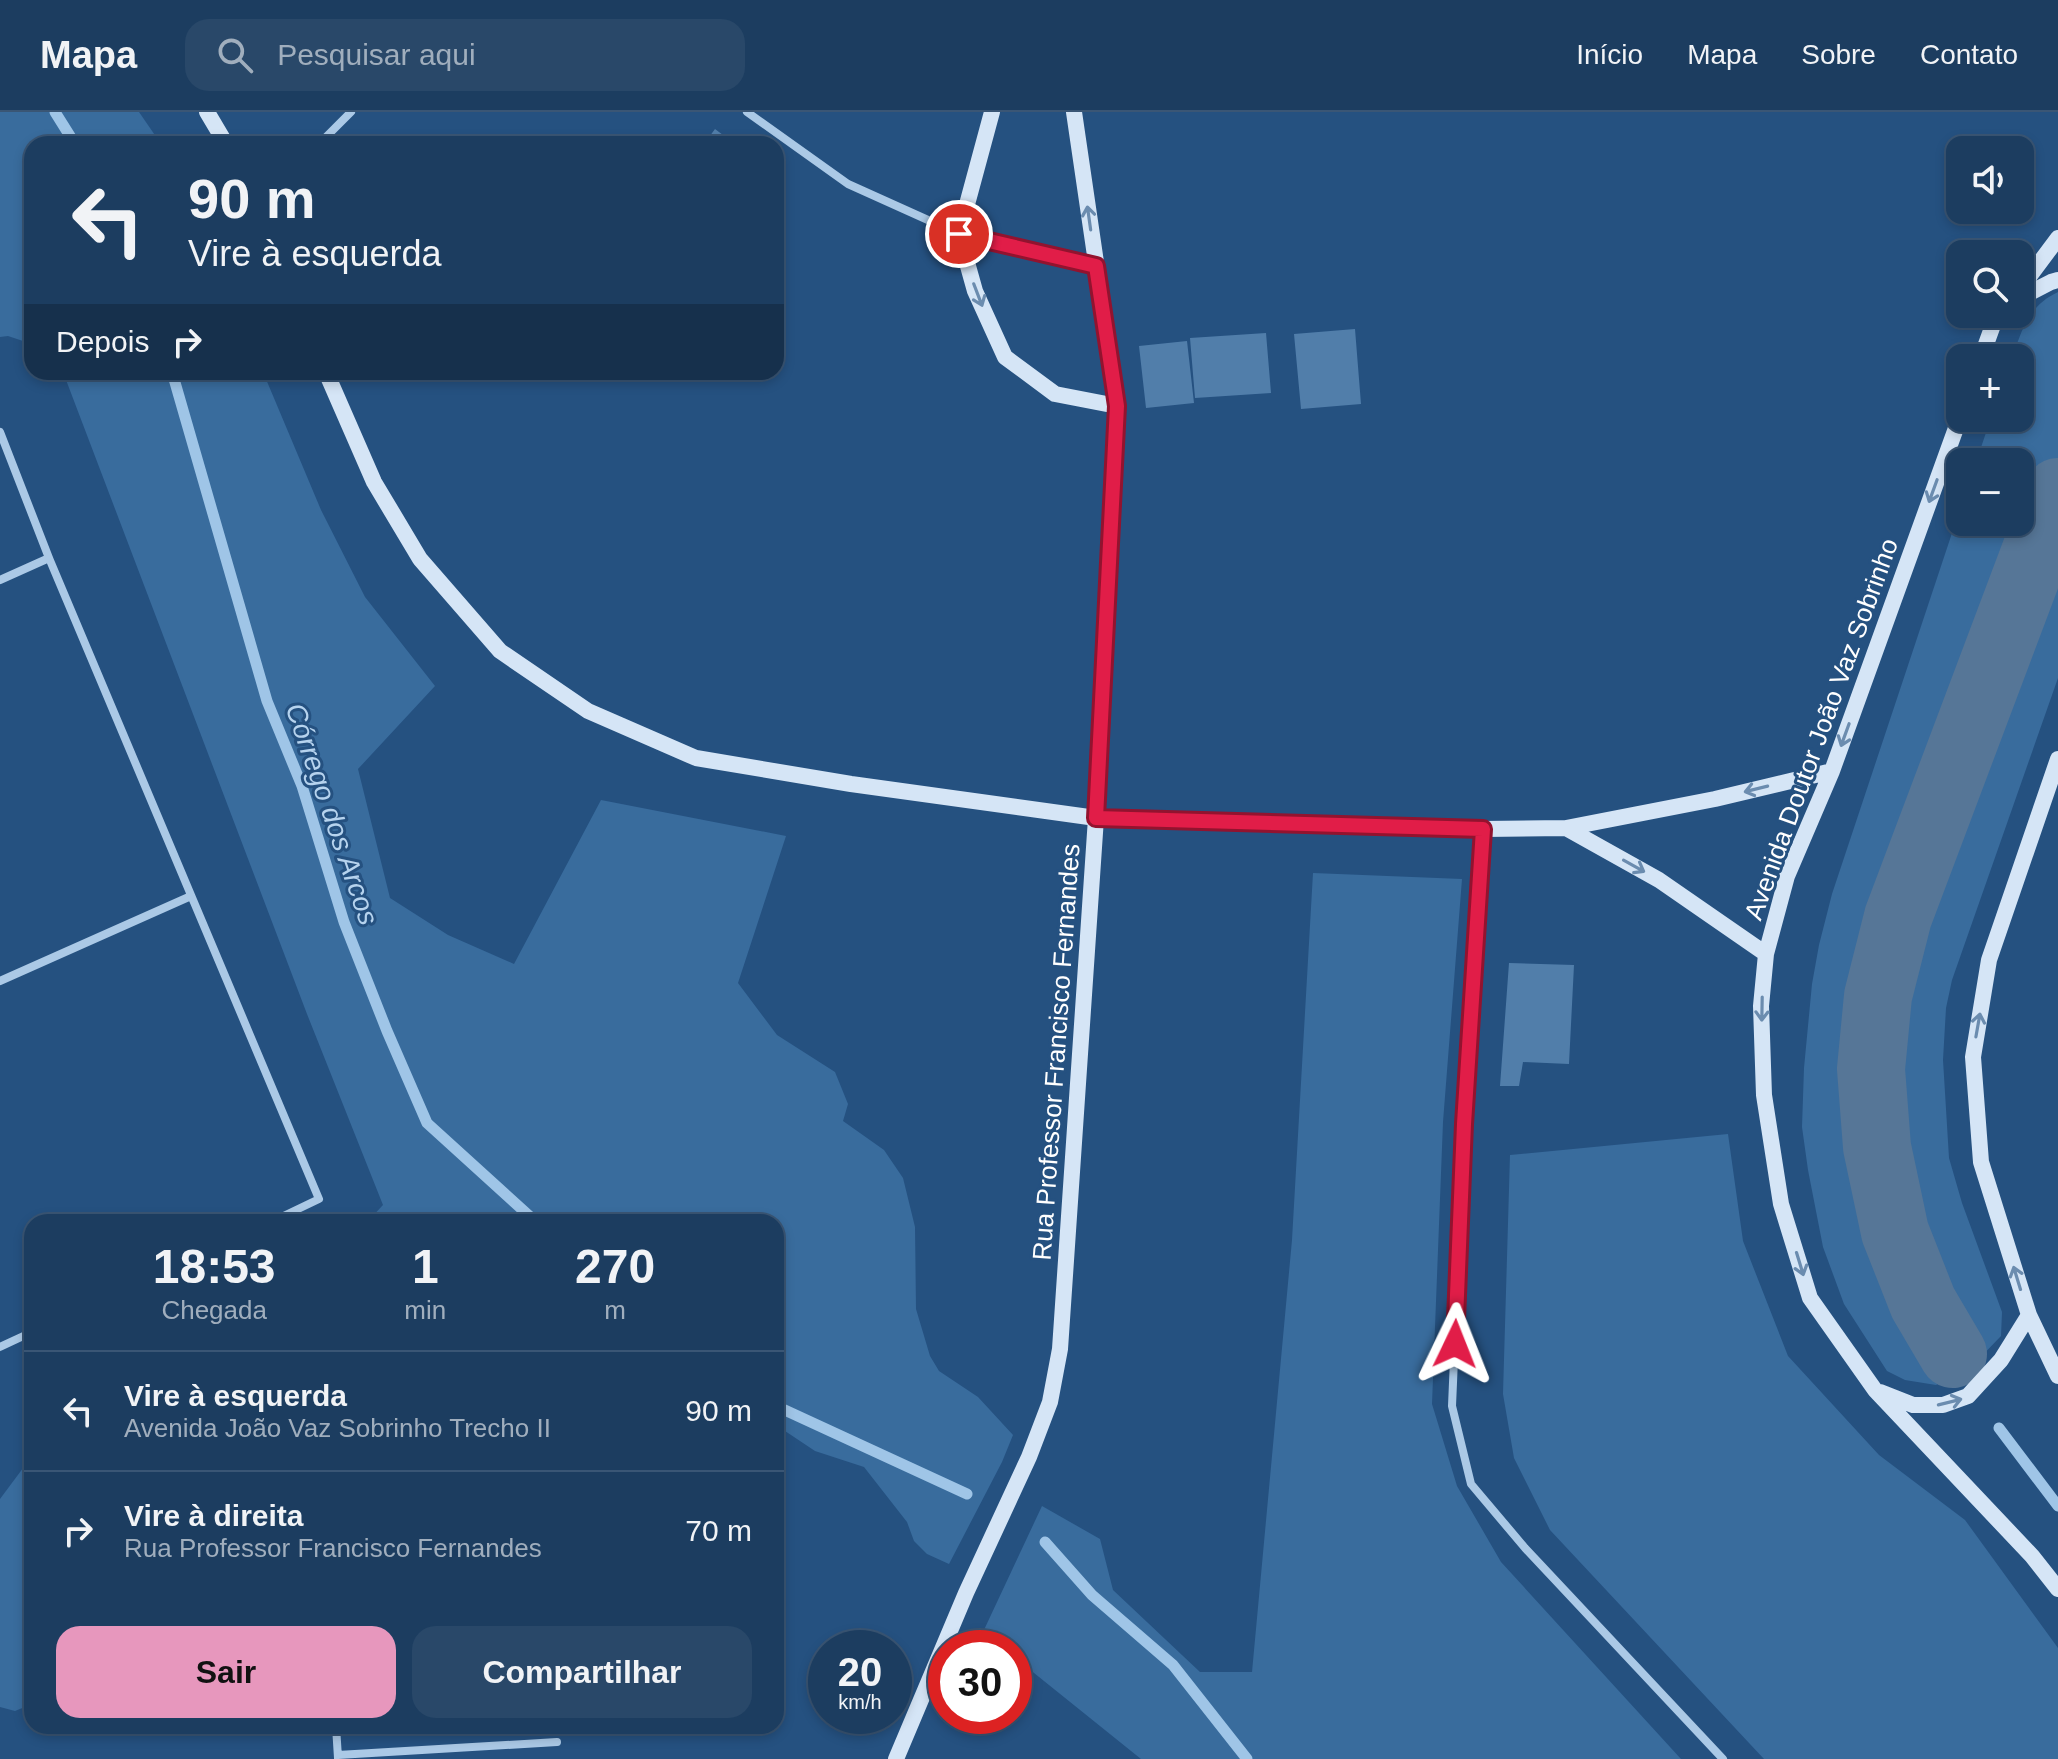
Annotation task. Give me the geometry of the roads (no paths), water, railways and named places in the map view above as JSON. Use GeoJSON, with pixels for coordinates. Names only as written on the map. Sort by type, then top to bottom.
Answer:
{"type":"FeatureCollection","features":[{"type":"Feature","properties":{"kind":"street"},"geometry":{"type":"LineString","coordinates":[[207,112],[221,136]]}},
{"type":"Feature","properties":{"kind":"street"},"geometry":{"type":"LineString","coordinates":[[327,136],[351,112]]}},
{"type":"Feature","properties":{"kind":"street"},"geometry":{"type":"LineString","coordinates":[[747,112],[781,136]]}},
{"type":"Feature","properties":{"kind":"street"},"geometry":{"type":"LineString","coordinates":[[992,112],[959,234],[975,291],[1005,357],[1055,394],[1117,406]]}},
{"type":"Feature","properties":{"kind":"street","name":"Rua Professor Francisco Fernandes"},"geometry":{"type":"LineString","coordinates":[[896,1759],[966,1593],[1029,1457],[1050,1402],[1060,1349],[1096,818],[1117,406],[1074,112]]}},
{"type":"Feature","properties":{"kind":"street"},"geometry":{"type":"LineString","coordinates":[[784,138],[848,184],[959,234],[1096,266]]}},
{"type":"Feature","properties":{"kind":"street"},"geometry":{"type":"LineString","coordinates":[[2034,270],[2058,238]]}},
{"type":"Feature","properties":{"kind":"street"},"geometry":{"type":"LineString","coordinates":[[2034,291],[2058,280]]}},
{"type":"Feature","properties":{"kind":"street"},"geometry":{"type":"LineString","coordinates":[[329,380],[374,482],[420,559],[500,651],[588,711],[696,758],[851,784],[1096,818],[1483,829],[1566,828],[1715,799],[1832,771]]}},
{"type":"Feature","properties":{"kind":"street"},"geometry":{"type":"LineString","coordinates":[[0,432],[49,558],[319,1199],[288,1214]]}},
{"type":"Feature","properties":{"kind":"street","name":"Avenida Doutor João Vaz Sobrinho"},"geometry":{"type":"LineString","coordinates":[[1955,432],[1832,771],[1787,876],[1766,954],[1761,1006],[1764,1095],[1781,1204],[1810,1298],[1875,1390],[2032,1556],[2058,1589]]}},
{"type":"Feature","properties":{"kind":"street"},"geometry":{"type":"LineString","coordinates":[[0,580],[49,558]]}},
{"type":"Feature","properties":{"kind":"street"},"geometry":{"type":"LineString","coordinates":[[2058,759],[1989,960],[1973,1057],[1981,1162],[2029,1315],[2058,1376]]}},
{"type":"Feature","properties":{"kind":"street"},"geometry":{"type":"LineString","coordinates":[[1566,828],[1659,880],[1766,954]]}},
{"type":"Feature","properties":{"kind":"street"},"geometry":{"type":"LineString","coordinates":[[1483,829],[1464,1124],[1452,1406],[1471,1484],[1525,1548],[1723,1759]]}},
{"type":"Feature","properties":{"kind":"street"},"geometry":{"type":"LineString","coordinates":[[0,981],[191,896]]}},
{"type":"Feature","properties":{"kind":"street"},"geometry":{"type":"LineString","coordinates":[[1875,1390],[1913,1405],[1943,1405],[1968,1396],[2001,1360],[2029,1315]]}},
{"type":"Feature","properties":{"kind":"street"},"geometry":{"type":"LineString","coordinates":[[0,1347],[24,1336]]}},
{"type":"Feature","properties":{"kind":"street"},"geometry":{"type":"LineString","coordinates":[[337,1734],[338,1757],[557,1742]]}},
{"type":"Feature","properties":{"kind":"waterway","name":"Córrego dos Arcos"},"geometry":{"type":"LineString","coordinates":[[55,112],[70,136]]}},
{"type":"Feature","properties":{"kind":"waterway","name":"Córrego dos Arcos"},"geometry":{"type":"LineString","coordinates":[[174,380],[267,701],[302,786],[344,922],[387,1031],[427,1123],[527,1214]]}},
{"type":"Feature","properties":{"kind":"waterway"},"geometry":{"type":"LineString","coordinates":[[1953,1354],[1923,1303],[1895,1232],[1877,1147],[1871,1069],[1878,996],[1898,917],[2058,492]]}},
{"type":"Feature","properties":{"kind":"waterway","name":"Córrego dos Arcos"},"geometry":{"type":"LineString","coordinates":[[784,1410],[967,1494]]}},
{"type":"Feature","properties":{"kind":"waterway"},"geometry":{"type":"LineString","coordinates":[[1999,1428],[2058,1506]]}},
{"type":"Feature","properties":{"kind":"waterway","name":"Córrego dos Arcos"},"geometry":{"type":"LineString","coordinates":[[1045,1542],[1092,1595],[1173,1665],[1247,1759]]}}]}
